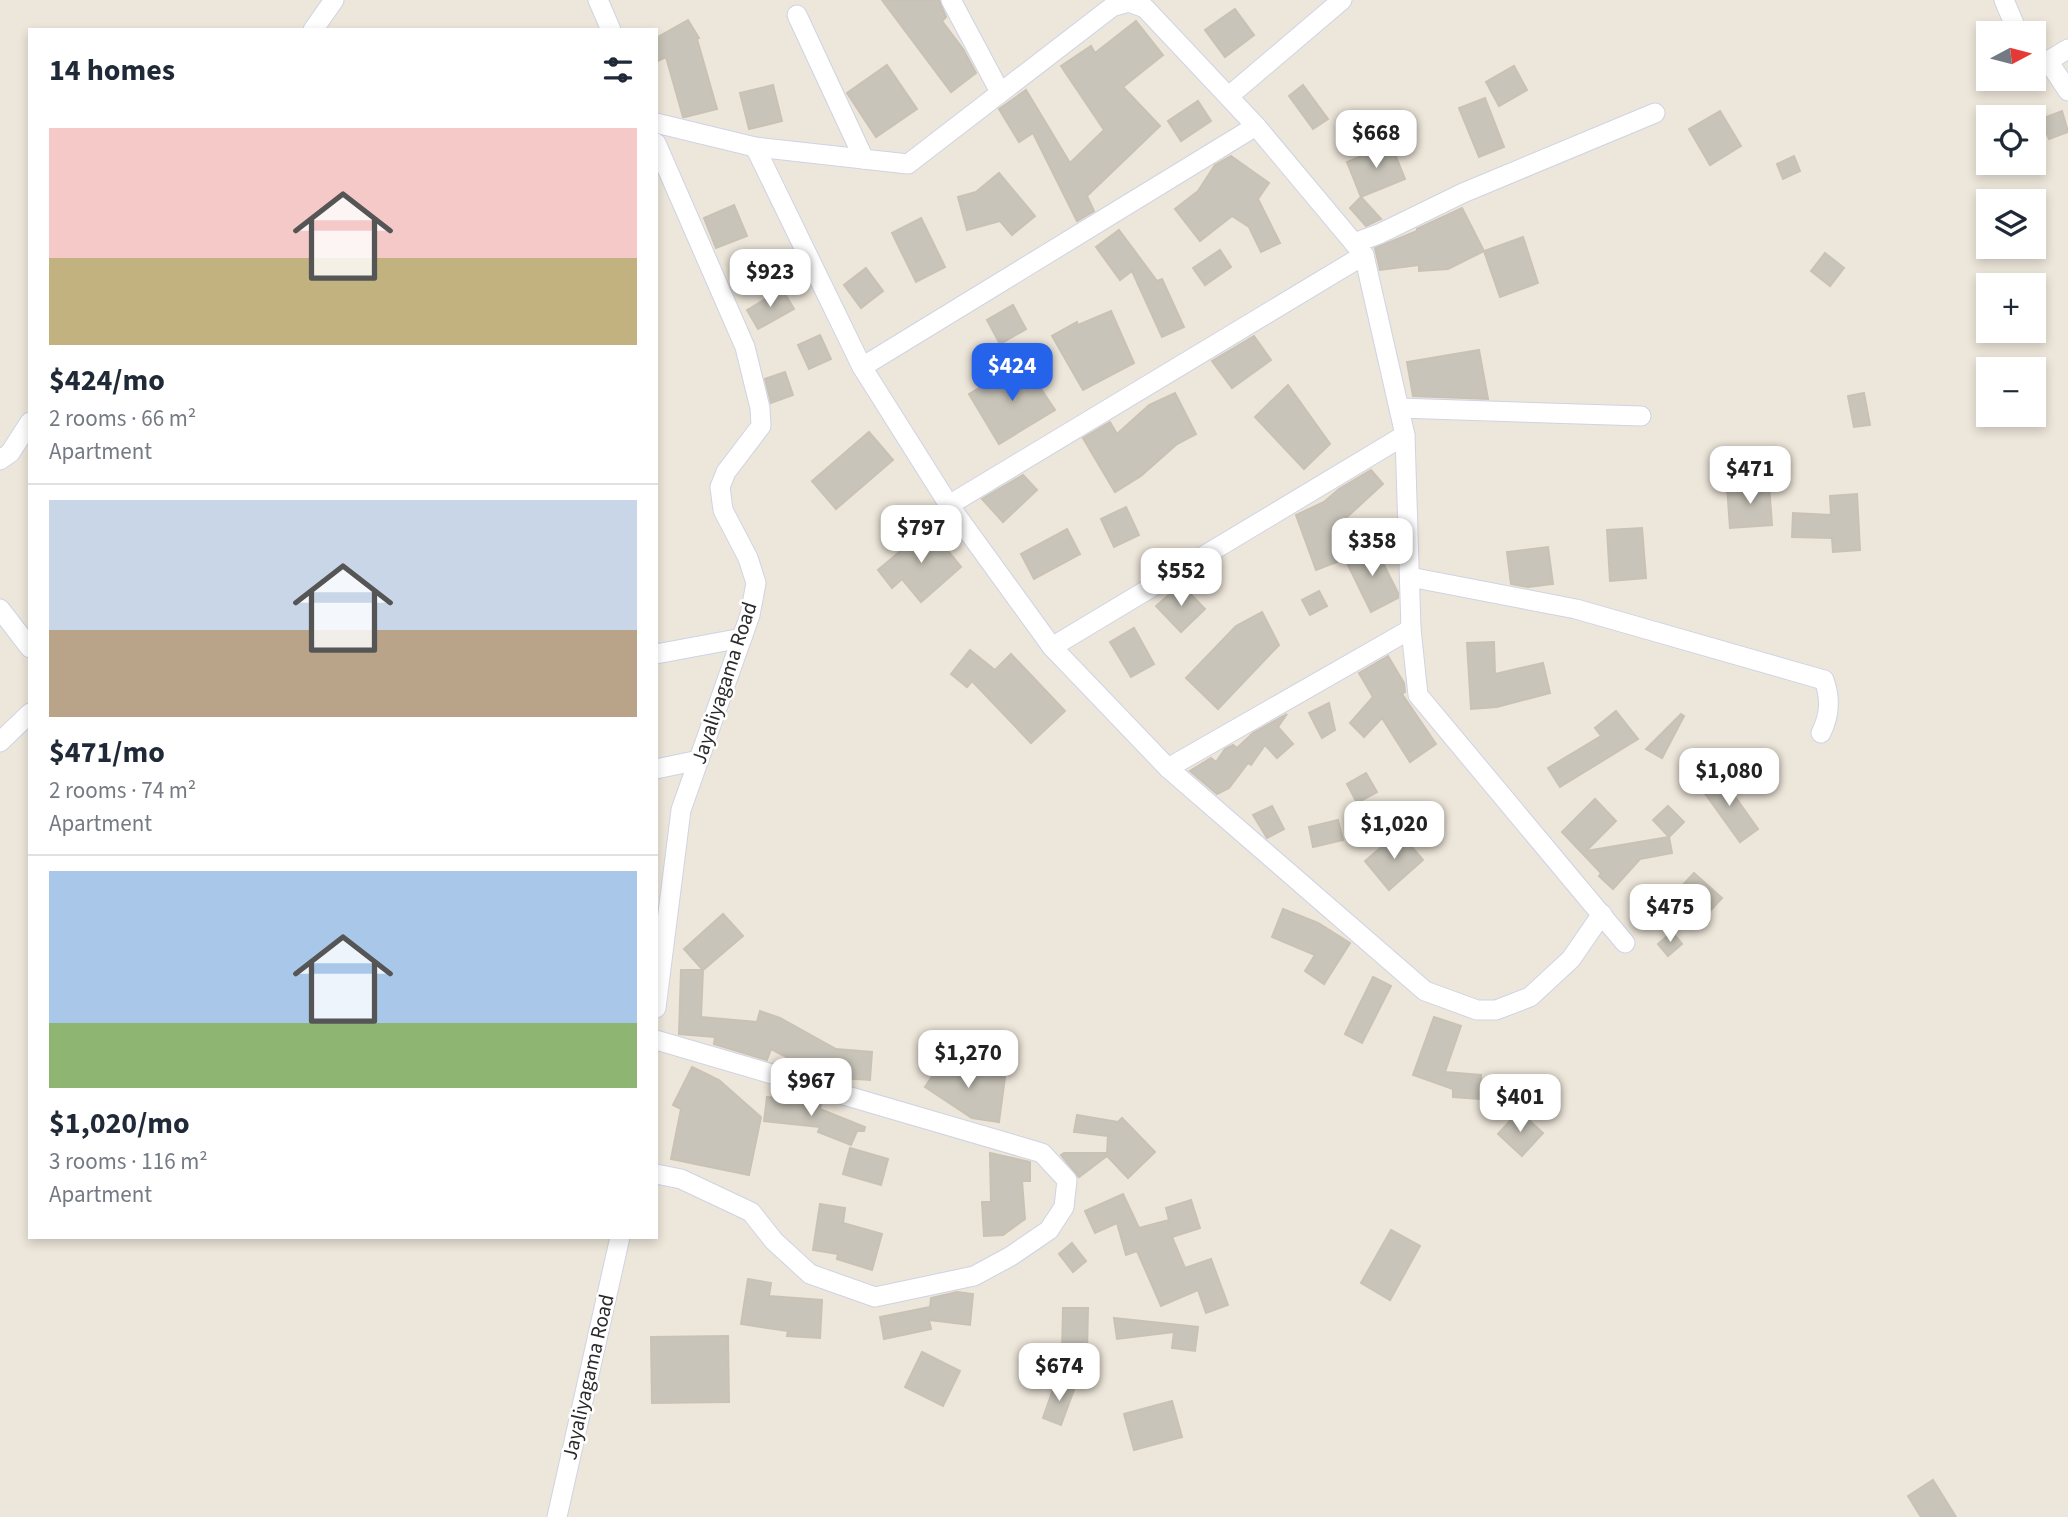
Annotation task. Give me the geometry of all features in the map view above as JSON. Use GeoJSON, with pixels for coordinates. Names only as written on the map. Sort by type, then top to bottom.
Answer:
{"type":"FeatureCollection","features":[{"type":"Feature","properties":{"kind":"street"},"geometry":{"type":"LineString","coordinates":[[314,28],[334,0]]}},
{"type":"Feature","properties":{"kind":"street"},"geometry":{"type":"LineString","coordinates":[[598,0],[610,28]]}},
{"type":"Feature","properties":{"kind":"street"},"geometry":{"type":"LineString","coordinates":[[951,0],[1000,92]]}},
{"type":"Feature","properties":{"kind":"street"},"geometry":{"type":"LineString","coordinates":[[1229,96],[1342,0]]}},
{"type":"Feature","properties":{"kind":"street"},"geometry":{"type":"LineString","coordinates":[[2004,0],[2013,21]]}},
{"type":"Feature","properties":{"kind":"street"},"geometry":{"type":"LineString","coordinates":[[658,123],[755,147],[908,164],[1112,6],[1129,2],[1145,8],[1256,126],[1359,249],[1405,435],[1411,629],[1419,695],[1625,943]]}},
{"type":"Feature","properties":{"kind":"street"},"geometry":{"type":"LineString","coordinates":[[797,15],[864,159]]}},
{"type":"Feature","properties":{"kind":"street"},"geometry":{"type":"LineString","coordinates":[[2046,57],[2068,49]]}},
{"type":"Feature","properties":{"kind":"street"},"geometry":{"type":"LineString","coordinates":[[2046,65],[2068,91]]}},
{"type":"Feature","properties":{"kind":"street"},"geometry":{"type":"LineString","coordinates":[[949,505],[1379,234],[1463,193],[1655,113]]}},
{"type":"Feature","properties":{"kind":"street"},"geometry":{"type":"LineString","coordinates":[[862,367],[1256,126]]}},
{"type":"Feature","properties":{"kind":"street"},"geometry":{"type":"LineString","coordinates":[[755,147],[862,367],[949,505],[1052,647],[1168,768],[1425,991],[1477,1010],[1496,1010],[1530,997],[1571,959],[1602,914]]}},
{"type":"Feature","properties":{"kind":"street","name":"Jayaliyagama Road"},"geometry":{"type":"LineString","coordinates":[[658,148],[745,347],[760,408],[761,426],[726,472],[720,486],[723,510],[748,558],[756,583],[750,614],[681,810],[665,872],[658,978]]}},
{"type":"Feature","properties":{"kind":"street"},"geometry":{"type":"LineString","coordinates":[[1399,408],[1641,416]]}},
{"type":"Feature","properties":{"kind":"street"},"geometry":{"type":"LineString","coordinates":[[0,460],[10,453],[28,425]]}},
{"type":"Feature","properties":{"kind":"street"},"geometry":{"type":"LineString","coordinates":[[1052,647],[1405,435]]}},
{"type":"Feature","properties":{"kind":"street"},"geometry":{"type":"LineString","coordinates":[[1410,577],[1576,609],[1824,680],[1829,694],[1828,720],[1821,733]]}},
{"type":"Feature","properties":{"kind":"street"},"geometry":{"type":"LineString","coordinates":[[1,612],[28,646]]}},
{"type":"Feature","properties":{"kind":"street"},"geometry":{"type":"LineString","coordinates":[[1168,768],[1411,629]]}},
{"type":"Feature","properties":{"kind":"street"},"geometry":{"type":"LineString","coordinates":[[658,654],[742,638]]}},
{"type":"Feature","properties":{"kind":"street"},"geometry":{"type":"LineString","coordinates":[[0,742],[28,715]]}},
{"type":"Feature","properties":{"kind":"street"},"geometry":{"type":"LineString","coordinates":[[658,769],[699,760]]}},
{"type":"Feature","properties":{"kind":"street"},"geometry":{"type":"LineString","coordinates":[[658,1041],[1042,1153],[1067,1180],[1065,1207],[1049,1230],[1011,1256],[974,1276],[875,1297],[810,1274],[774,1241],[751,1212],[681,1179],[658,1174]]}},
{"type":"Feature","properties":{"kind":"street","name":"Jayaliyagama Road"},"geometry":{"type":"LineString","coordinates":[[556,1517],[620,1239]]}},
{"type":"Feature","properties":{"kind":"building"},"geometry":{"type":"Polygon","coordinates":[[[882,0],[939,0],[946,17],[942,21],[963,49],[976,73],[951,92],[882,0]]]}},
{"type":"Feature","properties":{"kind":"building"},"geometry":{"type":"Polygon","coordinates":[[[1235,9],[1254,35],[1225,57],[1205,30],[1235,9]]]}},
{"type":"Feature","properties":{"kind":"building"},"geometry":{"type":"Polygon","coordinates":[[[688,20],[699,38],[697,39],[717,109],[683,117],[666,57],[658,61],[658,37],[688,20]]]}},
{"type":"Feature","properties":{"kind":"building"},"geometry":{"type":"Polygon","coordinates":[[[1136,21],[1163,55],[1123,87],[1160,126],[1087,196],[1094,211],[1077,221],[1033,133],[1019,142],[999,109],[1026,90],[1070,163],[1104,130],[1061,66],[1091,46],[1095,53],[1136,21]]]}},
{"type":"Feature","properties":{"kind":"building"},"geometry":{"type":"Polygon","coordinates":[[[887,65],[917,109],[876,137],[847,93],[887,65]]]}},
{"type":"Feature","properties":{"kind":"building"},"geometry":{"type":"Polygon","coordinates":[[[1514,66],[1527,90],[1499,106],[1486,82],[1514,66]]]}},
{"type":"Feature","properties":{"kind":"building"},"geometry":{"type":"Polygon","coordinates":[[[773,85],[782,121],[749,129],[740,93],[773,85]]]}},
{"type":"Feature","properties":{"kind":"building"},"geometry":{"type":"Polygon","coordinates":[[[1303,85],[1328,119],[1313,129],[1289,96],[1303,85]]]}},
{"type":"Feature","properties":{"kind":"building"},"geometry":{"type":"Polygon","coordinates":[[[1485,98],[1504,147],[1479,157],[1459,108],[1485,98]]]}},
{"type":"Feature","properties":{"kind":"building"},"geometry":{"type":"Polygon","coordinates":[[[1198,101],[1211,121],[1181,141],[1168,121],[1198,101]]]}},
{"type":"Feature","properties":{"kind":"building"},"geometry":{"type":"Polygon","coordinates":[[[1720,111],[1741,146],[1710,165],[1689,129],[1720,111]]]}},
{"type":"Feature","properties":{"kind":"building"},"geometry":{"type":"Polygon","coordinates":[[[2062,111],[2068,132],[2049,139],[2046,117],[2062,111]]]}},
{"type":"Feature","properties":{"kind":"building"},"geometry":{"type":"Polygon","coordinates":[[[1391,144],[1405,179],[1361,197],[1347,162],[1391,144]]]}},
{"type":"Feature","properties":{"kind":"building"},"geometry":{"type":"Polygon","coordinates":[[[1231,156],[1269,183],[1258,199],[1280,243],[1261,252],[1249,227],[1232,216],[1200,241],[1175,209],[1198,191],[1215,165],[1231,156]]]}},
{"type":"Feature","properties":{"kind":"building"},"geometry":{"type":"Polygon","coordinates":[[[1794,156],[1800,171],[1783,179],[1777,164],[1794,156]]]}},
{"type":"Feature","properties":{"kind":"building"},"geometry":{"type":"Polygon","coordinates":[[[999,173],[1035,216],[1012,235],[1000,221],[967,230],[958,197],[976,192],[999,173]]]}},
{"type":"Feature","properties":{"kind":"building"},"geometry":{"type":"Polygon","coordinates":[[[1361,197],[1381,219],[1366,226],[1350,208],[1361,197]]]}},
{"type":"Feature","properties":{"kind":"building"},"geometry":{"type":"Polygon","coordinates":[[[734,205],[747,236],[716,248],[704,218],[734,205]]]}},
{"type":"Feature","properties":{"kind":"building"},"geometry":{"type":"Polygon","coordinates":[[[1462,208],[1484,251],[1448,269],[1419,271],[1419,265],[1380,270],[1375,248],[1462,208]]]}},
{"type":"Feature","properties":{"kind":"building"},"geometry":{"type":"Polygon","coordinates":[[[921,218],[945,267],[916,282],[892,233],[921,218]]]}},
{"type":"Feature","properties":{"kind":"building"},"geometry":{"type":"Polygon","coordinates":[[[1119,230],[1157,281],[1162,279],[1184,327],[1162,337],[1132,271],[1120,280],[1096,247],[1119,230]]]}},
{"type":"Feature","properties":{"kind":"building"},"geometry":{"type":"Polygon","coordinates":[[[1523,237],[1538,283],[1500,297],[1484,251],[1523,237]]]}},
{"type":"Feature","properties":{"kind":"building"},"geometry":{"type":"Polygon","coordinates":[[[1220,250],[1231,267],[1205,285],[1193,268],[1220,250]]]}},
{"type":"Feature","properties":{"kind":"building"},"geometry":{"type":"Polygon","coordinates":[[[1825,253],[1844,268],[1830,286],[1811,271],[1825,253]]]}},
{"type":"Feature","properties":{"kind":"building"},"geometry":{"type":"Polygon","coordinates":[[[866,268],[883,291],[861,308],[844,285],[866,268]]]}},
{"type":"Feature","properties":{"kind":"building"},"geometry":{"type":"Polygon","coordinates":[[[782,289],[794,309],[758,329],[747,310],[782,289]]]}},
{"type":"Feature","properties":{"kind":"building"},"geometry":{"type":"Polygon","coordinates":[[[1013,305],[1026,329],[1000,344],[987,320],[1013,305]]]}},
{"type":"Feature","properties":{"kind":"building"},"geometry":{"type":"Polygon","coordinates":[[[1111,311],[1134,363],[1083,390],[1052,336],[1077,322],[1078,325],[1111,311]]]}},
{"type":"Feature","properties":{"kind":"building"},"geometry":{"type":"Polygon","coordinates":[[[820,335],[831,359],[809,369],[798,345],[820,335]]]}},
{"type":"Feature","properties":{"kind":"building"},"geometry":{"type":"Polygon","coordinates":[[[1254,336],[1271,360],[1232,388],[1212,361],[1254,336]]]}},
{"type":"Feature","properties":{"kind":"building"},"geometry":{"type":"Polygon","coordinates":[[[1479,350],[1488,399],[1413,396],[1407,362],[1479,350]]]}},
{"type":"Feature","properties":{"kind":"building"},"geometry":{"type":"Polygon","coordinates":[[[1023,362],[1055,410],[999,444],[969,394],[1023,362]]]}},
{"type":"Feature","properties":{"kind":"building"},"geometry":{"type":"Polygon","coordinates":[[[785,372],[793,395],[771,403],[765,379],[785,372]]]}},
{"type":"Feature","properties":{"kind":"building"},"geometry":{"type":"Polygon","coordinates":[[[1288,385],[1330,444],[1304,469],[1255,417],[1288,385]]]}},
{"type":"Feature","properties":{"kind":"building"},"geometry":{"type":"Polygon","coordinates":[[[1175,393],[1196,434],[1177,444],[1141,476],[1115,492],[1083,438],[1110,422],[1117,434],[1149,405],[1175,393]]]}},
{"type":"Feature","properties":{"kind":"building"},"geometry":{"type":"Polygon","coordinates":[[[1864,393],[1870,425],[1854,427],[1848,396],[1864,393]]]}},
{"type":"Feature","properties":{"kind":"building"},"geometry":{"type":"Polygon","coordinates":[[[869,432],[893,460],[836,509],[812,481],[869,432]]]}},
{"type":"Feature","properties":{"kind":"building"},"geometry":{"type":"Polygon","coordinates":[[[1371,470],[1383,484],[1334,529],[1345,559],[1316,570],[1296,515],[1324,502],[1339,489],[1371,470]]]}},
{"type":"Feature","properties":{"kind":"building"},"geometry":{"type":"Polygon","coordinates":[[[1023,475],[1037,490],[1003,522],[982,499],[1023,475]]]}},
{"type":"Feature","properties":{"kind":"building"},"geometry":{"type":"Polygon","coordinates":[[[1769,484],[1772,525],[1730,528],[1727,487],[1769,484]]]}},
{"type":"Feature","properties":{"kind":"building"},"geometry":{"type":"Polygon","coordinates":[[[1857,494],[1860,550],[1833,552],[1832,538],[1792,537],[1793,513],[1831,515],[1830,496],[1857,494]]]}},
{"type":"Feature","properties":{"kind":"building"},"geometry":{"type":"Polygon","coordinates":[[[1126,507],[1139,535],[1114,547],[1101,519],[1126,507]]]}},
{"type":"Feature","properties":{"kind":"building"},"geometry":{"type":"Polygon","coordinates":[[[929,527],[961,567],[921,602],[902,579],[892,588],[878,570],[929,527]]]}},
{"type":"Feature","properties":{"kind":"building"},"geometry":{"type":"Polygon","coordinates":[[[1642,528],[1646,578],[1610,581],[1607,530],[1642,528]]]}},
{"type":"Feature","properties":{"kind":"building"},"geometry":{"type":"Polygon","coordinates":[[[1067,529],[1080,554],[1034,579],[1021,554],[1067,529]]]}},
{"type":"Feature","properties":{"kind":"building"},"geometry":{"type":"Polygon","coordinates":[[[1374,545],[1398,598],[1371,612],[1345,559],[1374,545]]]}},
{"type":"Feature","properties":{"kind":"building"},"geometry":{"type":"Polygon","coordinates":[[[1548,547],[1553,584],[1528,587],[1511,584],[1507,552],[1548,547]]]}},
{"type":"Feature","properties":{"kind":"building"},"geometry":{"type":"Polygon","coordinates":[[[1181,584],[1205,609],[1181,632],[1156,606],[1181,584]]]}},
{"type":"Feature","properties":{"kind":"building"},"geometry":{"type":"Polygon","coordinates":[[[1319,591],[1327,606],[1310,615],[1302,600],[1319,591]]]}},
{"type":"Feature","properties":{"kind":"building"},"geometry":{"type":"Polygon","coordinates":[[[1262,612],[1279,645],[1218,709],[1186,678],[1236,626],[1262,612]]]}},
{"type":"Feature","properties":{"kind":"building"},"geometry":{"type":"Polygon","coordinates":[[[1134,628],[1154,664],[1131,677],[1110,642],[1134,628]]]}},
{"type":"Feature","properties":{"kind":"building"},"geometry":{"type":"Polygon","coordinates":[[[1494,642],[1495,674],[1543,663],[1550,693],[1497,707],[1471,709],[1467,643],[1494,642]]]}},
{"type":"Feature","properties":{"kind":"building"},"geometry":{"type":"Polygon","coordinates":[[[970,650],[995,670],[1011,654],[1065,711],[1031,743],[972,681],[967,687],[951,674],[970,650]]]}},
{"type":"Feature","properties":{"kind":"building"},"geometry":{"type":"Polygon","coordinates":[[[1388,656],[1404,683],[1405,692],[1402,694],[1436,744],[1410,762],[1382,718],[1364,737],[1350,723],[1373,697],[1359,673],[1388,656]]]}},
{"type":"Feature","properties":{"kind":"building"},"geometry":{"type":"Polygon","coordinates":[[[1329,703],[1335,730],[1322,738],[1309,713],[1329,703]]]}},
{"type":"Feature","properties":{"kind":"building"},"geometry":{"type":"Polygon","coordinates":[[[1616,711],[1638,739],[1560,787],[1548,768],[1601,736],[1595,728],[1616,711]]]}},
{"type":"Feature","properties":{"kind":"building"},"geometry":{"type":"Polygon","coordinates":[[[1287,714],[1278,727],[1293,744],[1277,758],[1265,745],[1251,765],[1248,763],[1229,788],[1217,794],[1190,771],[1211,758],[1216,762],[1225,749],[1233,745],[1237,748],[1253,733],[1287,714]]]}},
{"type":"Feature","properties":{"kind":"building"},"geometry":{"type":"Polygon","coordinates":[[[1681,714],[1684,716],[1662,758],[1646,749],[1681,714]]]}},
{"type":"Feature","properties":{"kind":"building"},"geometry":{"type":"Polygon","coordinates":[[[1366,773],[1377,792],[1357,803],[1347,784],[1366,773]]]}},
{"type":"Feature","properties":{"kind":"building"},"geometry":{"type":"Polygon","coordinates":[[[1719,774],[1758,829],[1740,842],[1701,788],[1719,774]]]}},
{"type":"Feature","properties":{"kind":"building"},"geometry":{"type":"Polygon","coordinates":[[[1595,799],[1616,821],[1586,851],[1669,837],[1672,853],[1640,859],[1613,889],[1562,832],[1595,799]]]}},
{"type":"Feature","properties":{"kind":"building"},"geometry":{"type":"Polygon","coordinates":[[[1272,806],[1284,829],[1267,838],[1253,815],[1272,806]]]}},
{"type":"Feature","properties":{"kind":"building"},"geometry":{"type":"Polygon","coordinates":[[[1668,806],[1684,822],[1669,837],[1653,820],[1668,806]]]}},
{"type":"Feature","properties":{"kind":"building"},"geometry":{"type":"Polygon","coordinates":[[[1338,820],[1343,840],[1313,847],[1309,827],[1338,820]]]}},
{"type":"Feature","properties":{"kind":"building"},"geometry":{"type":"Polygon","coordinates":[[[1399,832],[1423,860],[1389,890],[1365,861],[1399,832]]]}},
{"type":"Feature","properties":{"kind":"building"},"geometry":{"type":"Polygon","coordinates":[[[1694,873],[1722,898],[1709,912],[1681,887],[1694,873]]]}},
{"type":"Feature","properties":{"kind":"building"},"geometry":{"type":"Polygon","coordinates":[[[1283,909],[1318,923],[1350,943],[1324,984],[1305,971],[1315,955],[1272,937],[1283,909]]]}},
{"type":"Feature","properties":{"kind":"building"},"geometry":{"type":"Polygon","coordinates":[[[723,914],[743,936],[703,970],[684,949],[723,914]]]}},
{"type":"Feature","properties":{"kind":"building"},"geometry":{"type":"Polygon","coordinates":[[[1672,932],[1682,944],[1668,956],[1658,944],[1672,932]]]}},
{"type":"Feature","properties":{"kind":"building"},"geometry":{"type":"Polygon","coordinates":[[[681,970],[703,970],[701,1017],[757,1022],[760,1011],[780,1018],[836,1049],[872,1052],[870,1080],[825,1077],[771,1049],[767,1060],[714,1044],[715,1037],[679,1034],[681,970]]]}},
{"type":"Feature","properties":{"kind":"building"},"geometry":{"type":"Polygon","coordinates":[[[1373,977],[1391,986],[1362,1043],[1345,1034],[1373,977]]]}},
{"type":"Feature","properties":{"kind":"building"},"geometry":{"type":"Polygon","coordinates":[[[1434,1017],[1461,1026],[1445,1072],[1481,1075],[1480,1099],[1453,1097],[1453,1089],[1413,1075],[1434,1017]]]}},
{"type":"Feature","properties":{"kind":"building"},"geometry":{"type":"Polygon","coordinates":[[[946,1055],[972,1073],[1005,1077],[999,1122],[972,1118],[925,1087],[946,1055]]]}},
{"type":"Feature","properties":{"kind":"building"},"geometry":{"type":"Polygon","coordinates":[[[692,1067],[719,1080],[761,1117],[749,1175],[671,1159],[681,1109],[673,1105],[692,1067]]]}},
{"type":"Feature","properties":{"kind":"building"},"geometry":{"type":"Polygon","coordinates":[[[767,1097],[821,1103],[820,1109],[865,1127],[864,1131],[857,1131],[851,1145],[818,1132],[820,1127],[764,1121],[767,1097]]]}},
{"type":"Feature","properties":{"kind":"building"},"geometry":{"type":"Polygon","coordinates":[[[1519,1111],[1543,1133],[1522,1156],[1498,1134],[1519,1111]]]}},
{"type":"Feature","properties":{"kind":"building"},"geometry":{"type":"Polygon","coordinates":[[[1077,1115],[1118,1122],[1122,1118],[1155,1152],[1128,1178],[1107,1156],[1079,1177],[1061,1155],[1107,1153],[1108,1136],[1074,1132],[1077,1115]]]}},
{"type":"Feature","properties":{"kind":"building"},"geometry":{"type":"Polygon","coordinates":[[[850,1148],[888,1159],[881,1185],[843,1174],[850,1148]]]}},
{"type":"Feature","properties":{"kind":"building"},"geometry":{"type":"Polygon","coordinates":[[[990,1153],[1030,1162],[1030,1181],[1022,1181],[1025,1219],[1003,1235],[984,1236],[982,1202],[991,1202],[990,1153]]]}},
{"type":"Feature","properties":{"kind":"building"},"geometry":{"type":"Polygon","coordinates":[[[1123,1194],[1139,1228],[1169,1220],[1166,1208],[1191,1200],[1200,1228],[1172,1237],[1185,1268],[1211,1259],[1228,1305],[1206,1313],[1198,1290],[1161,1306],[1137,1251],[1126,1255],[1117,1223],[1095,1233],[1085,1211],[1123,1194]]]}},
{"type":"Feature","properties":{"kind":"building"},"geometry":{"type":"Polygon","coordinates":[[[820,1204],[845,1208],[843,1223],[882,1234],[872,1270],[837,1259],[838,1254],[813,1250],[820,1204]]]}},
{"type":"Feature","properties":{"kind":"building"},"geometry":{"type":"Polygon","coordinates":[[[1391,1230],[1420,1246],[1390,1300],[1361,1283],[1391,1230]]]}},
{"type":"Feature","properties":{"kind":"building"},"geometry":{"type":"Polygon","coordinates":[[[1072,1243],[1086,1261],[1073,1272],[1059,1254],[1072,1243]]]}},
{"type":"Feature","properties":{"kind":"building"},"geometry":{"type":"Polygon","coordinates":[[[748,1279],[771,1283],[769,1296],[822,1300],[820,1338],[787,1336],[788,1331],[741,1324],[748,1279]]]}},
{"type":"Feature","properties":{"kind":"building"},"geometry":{"type":"Polygon","coordinates":[[[957,1292],[973,1294],[970,1325],[929,1320],[931,1329],[884,1339],[880,1317],[930,1307],[931,1298],[957,1292]]]}},
{"type":"Feature","properties":{"kind":"building"},"geometry":{"type":"Polygon","coordinates":[[[1063,1308],[1088,1308],[1087,1354],[1062,1353],[1063,1308]]]}},
{"type":"Feature","properties":{"kind":"building"},"geometry":{"type":"Polygon","coordinates":[[[1114,1318],[1198,1327],[1195,1351],[1172,1348],[1174,1332],[1117,1339],[1114,1318]]]}},
{"type":"Feature","properties":{"kind":"building"},"geometry":{"type":"Polygon","coordinates":[[[728,1336],[729,1402],[652,1403],[651,1337],[728,1336]]]}},
{"type":"Feature","properties":{"kind":"building"},"geometry":{"type":"Polygon","coordinates":[[[922,1352],[960,1371],[943,1406],[905,1387],[922,1352]]]}},
{"type":"Feature","properties":{"kind":"building"},"geometry":{"type":"Polygon","coordinates":[[[1056,1381],[1075,1387],[1061,1425],[1043,1418],[1056,1381]]]}},
{"type":"Feature","properties":{"kind":"building"},"geometry":{"type":"Polygon","coordinates":[[[1172,1401],[1182,1437],[1134,1450],[1124,1414],[1172,1401]]]}},
{"type":"Feature","properties":{"kind":"building"},"geometry":{"type":"Polygon","coordinates":[[[1933,1480],[1956,1517],[1921,1517],[1908,1496],[1933,1480]]]}}]}
